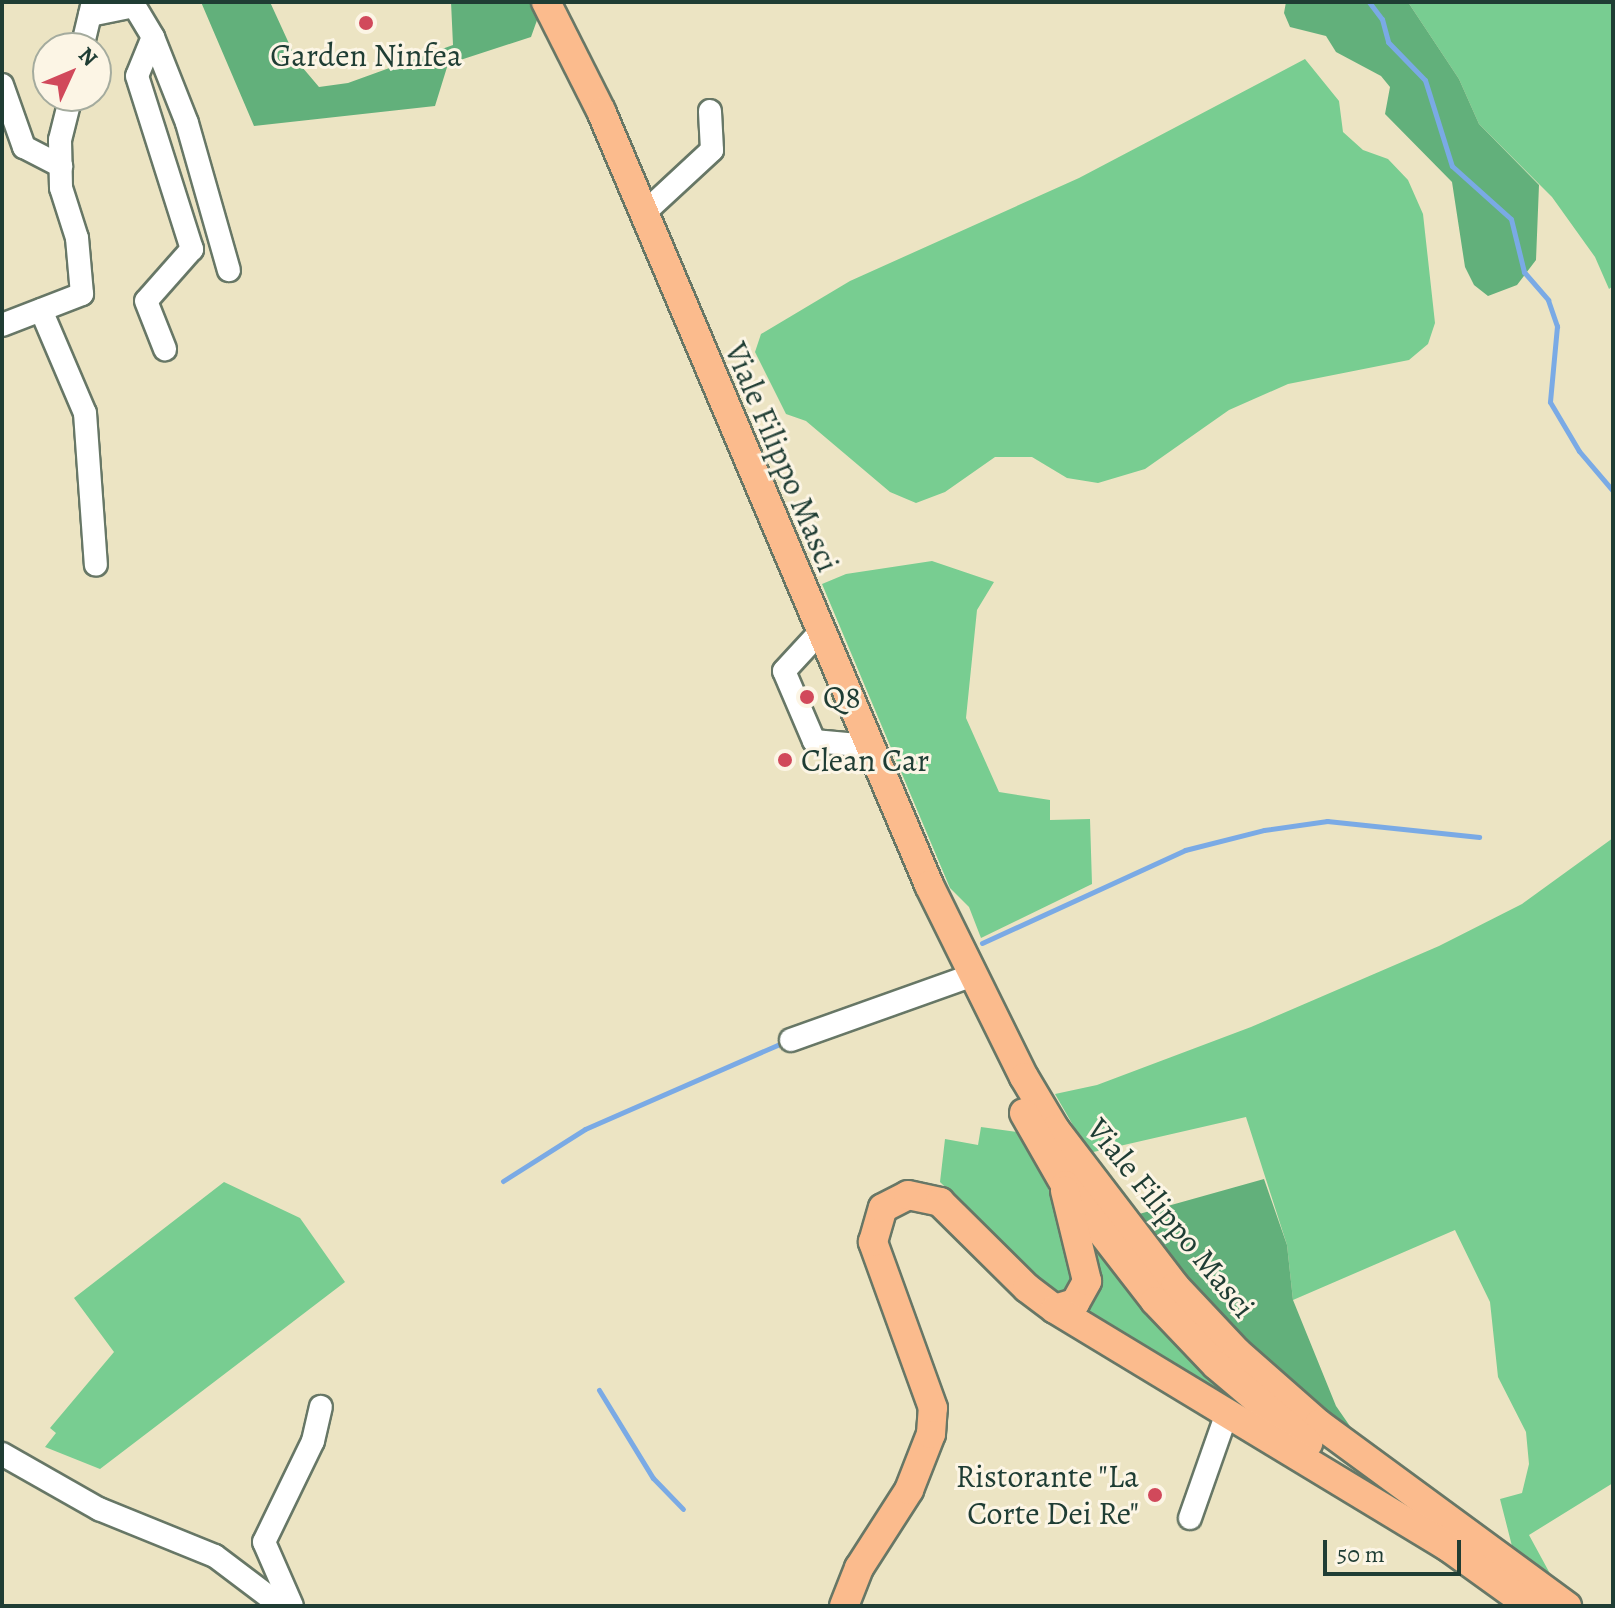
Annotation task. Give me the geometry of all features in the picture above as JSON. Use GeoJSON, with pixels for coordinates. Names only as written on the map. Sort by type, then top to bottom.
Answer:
{"type":"FeatureCollection","features":[{"type":"Feature","properties":{"kind":"main road","name":"Viale Filippo Masci"},"geometry":{"type":"LineString","coordinates":[[546,2],[601,111],[953,939],[970,976],[1055,1129],[1166,1275],[1277,1389],[1383,1472],[1567,1606]]}},
{"type":"Feature","properties":{"kind":"main road","name":"Viale Filippo Masci"},"geometry":{"type":"LineString","coordinates":[[970,976],[1008,1085],[1065,1185],[1176,1323],[1299,1437],[1530,1606]]}},
{"type":"Feature","properties":{"kind":"main road","name":"Viale Filippo Masci"},"geometry":{"type":"LineString","coordinates":[[1055,1129],[1064,1155],[1065,1185]]}},
{"type":"Feature","properties":{"kind":"main road"},"geometry":{"type":"LineString","coordinates":[[1055,1309],[1075,1303],[1087,1281],[1065,1203],[1065,1185]]}},
{"type":"Feature","properties":{"kind":"main road"},"geometry":{"type":"LineString","coordinates":[[844,1606],[859,1568],[909,1490],[931,1434],[933,1408],[912,1339],[874,1248],[879,1215],[899,1197],[932,1197],[1055,1309],[1449,1548]]}},
{"type":"Feature","properties":{"kind":"main road"},"geometry":{"type":"LineString","coordinates":[[1227,1413],[1299,1437]]}},
{"type":"Feature","properties":{"kind":"main road","name":"Viale Filippo Masci"},"geometry":{"type":"LineString","coordinates":[[1299,1437],[1383,1472]]}},
{"type":"Feature","properties":{"kind":"street"},"geometry":{"type":"LineString","coordinates":[[86,32],[91,9],[133,4],[153,37],[187,123],[229,270]]}},
{"type":"Feature","properties":{"kind":"street"},"geometry":{"type":"LineString","coordinates":[[153,37],[137,76],[192,249],[146,301],[165,349]]}},
{"type":"Feature","properties":{"kind":"street"},"geometry":{"type":"LineString","coordinates":[[2,85],[24,147],[61,166]]}},
{"type":"Feature","properties":{"kind":"street"},"geometry":{"type":"LineString","coordinates":[[643,214],[712,150],[710,111]]}},
{"type":"Feature","properties":{"kind":"street"},"geometry":{"type":"LineString","coordinates":[[2,325],[82,294],[77,238],[61,188],[60,140],[67,112]]}},
{"type":"Feature","properties":{"kind":"street"},"geometry":{"type":"LineString","coordinates":[[41,310],[85,413],[96,565]]}},
{"type":"Feature","properties":{"kind":"street"},"geometry":{"type":"LineString","coordinates":[[820,632],[784,671],[814,741],[869,746]]}},
{"type":"Feature","properties":{"kind":"street"},"geometry":{"type":"LineString","coordinates":[[791,1040],[970,976]]}},
{"type":"Feature","properties":{"kind":"street"},"geometry":{"type":"LineString","coordinates":[[292,1606],[264,1542],[313,1441],[321,1407]]}},
{"type":"Feature","properties":{"kind":"street"},"geometry":{"type":"LineString","coordinates":[[1190,1518],[1227,1413]]}},
{"type":"Feature","properties":{"kind":"street"},"geometry":{"type":"LineString","coordinates":[[2,1454],[99,1509],[215,1556],[281,1606]]}},
{"type":"Feature","properties":{"kind":"green space"},"geometry":{"type":"Polygon","coordinates":[[[201,2],[270,2],[297,61],[319,87],[348,83],[453,45],[451,2],[536,2],[541,9],[531,37],[448,64],[435,106],[254,126],[201,2]]]}},
{"type":"Feature","properties":{"kind":"green space"},"geometry":{"type":"Polygon","coordinates":[[[1286,2],[1408,2],[1459,79],[1479,124],[1539,185],[1536,260],[1517,285],[1488,296],[1474,285],[1465,267],[1452,182],[1385,114],[1390,87],[1381,76],[1336,52],[1326,36],[1290,27],[1284,13],[1286,2]]]}},
{"type":"Feature","properties":{"kind":"green space"},"geometry":{"type":"Polygon","coordinates":[[[1408,2],[1613,2],[1613,286],[1609,289],[1595,257],[1552,197],[1479,124],[1459,79],[1408,2]]]}},
{"type":"Feature","properties":{"kind":"green space"},"geometry":{"type":"Polygon","coordinates":[[[1305,59],[1339,101],[1343,132],[1363,150],[1388,159],[1408,180],[1423,214],[1435,323],[1428,344],[1409,360],[1288,384],[1229,410],[1145,469],[1098,483],[1067,478],[1032,457],[995,457],[945,492],[916,503],[890,492],[806,421],[786,414],[755,352],[761,334],[850,281],[1079,178],[1305,59]]]}},
{"type":"Feature","properties":{"kind":"green space"},"geometry":{"type":"Polygon","coordinates":[[[932,561],[994,582],[977,610],[966,718],[999,792],[1050,800],[1050,820],[1090,819],[1092,884],[981,938],[969,907],[950,888],[822,584],[846,574],[932,561]]]}},
{"type":"Feature","properties":{"kind":"green space"},"geometry":{"type":"Polygon","coordinates":[[[1613,838],[1613,1483],[1529,1535],[1554,1581],[1512,1546],[1500,1499],[1522,1493],[1529,1464],[1526,1432],[1498,1377],[1490,1302],[1455,1230],[1293,1300],[1287,1245],[1246,1117],[1089,1153],[1055,1094],[1097,1085],[1251,1027],[1439,946],[1522,904],[1613,838]]]}},
{"type":"Feature","properties":{"kind":"green space"},"geometry":{"type":"Polygon","coordinates":[[[981,1127],[1017,1132],[1042,1173],[1080,1270],[1069,1291],[1054,1293],[940,1182],[945,1139],[978,1145],[981,1127]]]}},
{"type":"Feature","properties":{"kind":"green space"},"geometry":{"type":"Polygon","coordinates":[[[1264,1179],[1287,1245],[1293,1300],[1336,1406],[1363,1445],[1193,1293],[1132,1216],[1264,1179]]]}},
{"type":"Feature","properties":{"kind":"green space"},"geometry":{"type":"Polygon","coordinates":[[[224,1182],[300,1218],[345,1282],[100,1469],[45,1447],[56,1433],[50,1428],[114,1352],[74,1298],[224,1182]]]}},
{"type":"Feature","properties":{"kind":"green space"},"geometry":{"type":"Polygon","coordinates":[[[1086,1236],[1255,1416],[1078,1307],[1086,1236]]]}},
{"type":"Feature","properties":{"kind":"waterway"},"geometry":{"type":"LineString","coordinates":[[1369,2],[1382,19],[1388,42],[1425,80],[1452,166],[1511,219],[1524,272],[1548,300],[1557,326],[1550,402],[1579,451],[1613,491]]}},
{"type":"Feature","properties":{"kind":"waterway"},"geometry":{"type":"LineString","coordinates":[[982,943],[1185,850],[1264,830],[1327,821],[1479,837]]}},
{"type":"Feature","properties":{"kind":"waterway"},"geometry":{"type":"LineString","coordinates":[[503,1181],[585,1129],[782,1043]]}},
{"type":"Feature","properties":{"kind":"waterway"},"geometry":{"type":"LineString","coordinates":[[599,1390],[653,1478],[683,1509]]}},
{"type":"Feature","properties":{"kind":"place","name":"Garden Ninfea"},"geometry":{"type":"Point","coordinates":[366,23]}},
{"type":"Feature","properties":{"kind":"place","name":"Q8"},"geometry":{"type":"Point","coordinates":[807,697]}},
{"type":"Feature","properties":{"kind":"place","name":"Clean Car"},"geometry":{"type":"Point","coordinates":[785,760]}},
{"type":"Feature","properties":{"kind":"place","name":"Ristorante \"La Corte Dei Re\""},"geometry":{"type":"Point","coordinates":[1155,1495]}}]}
